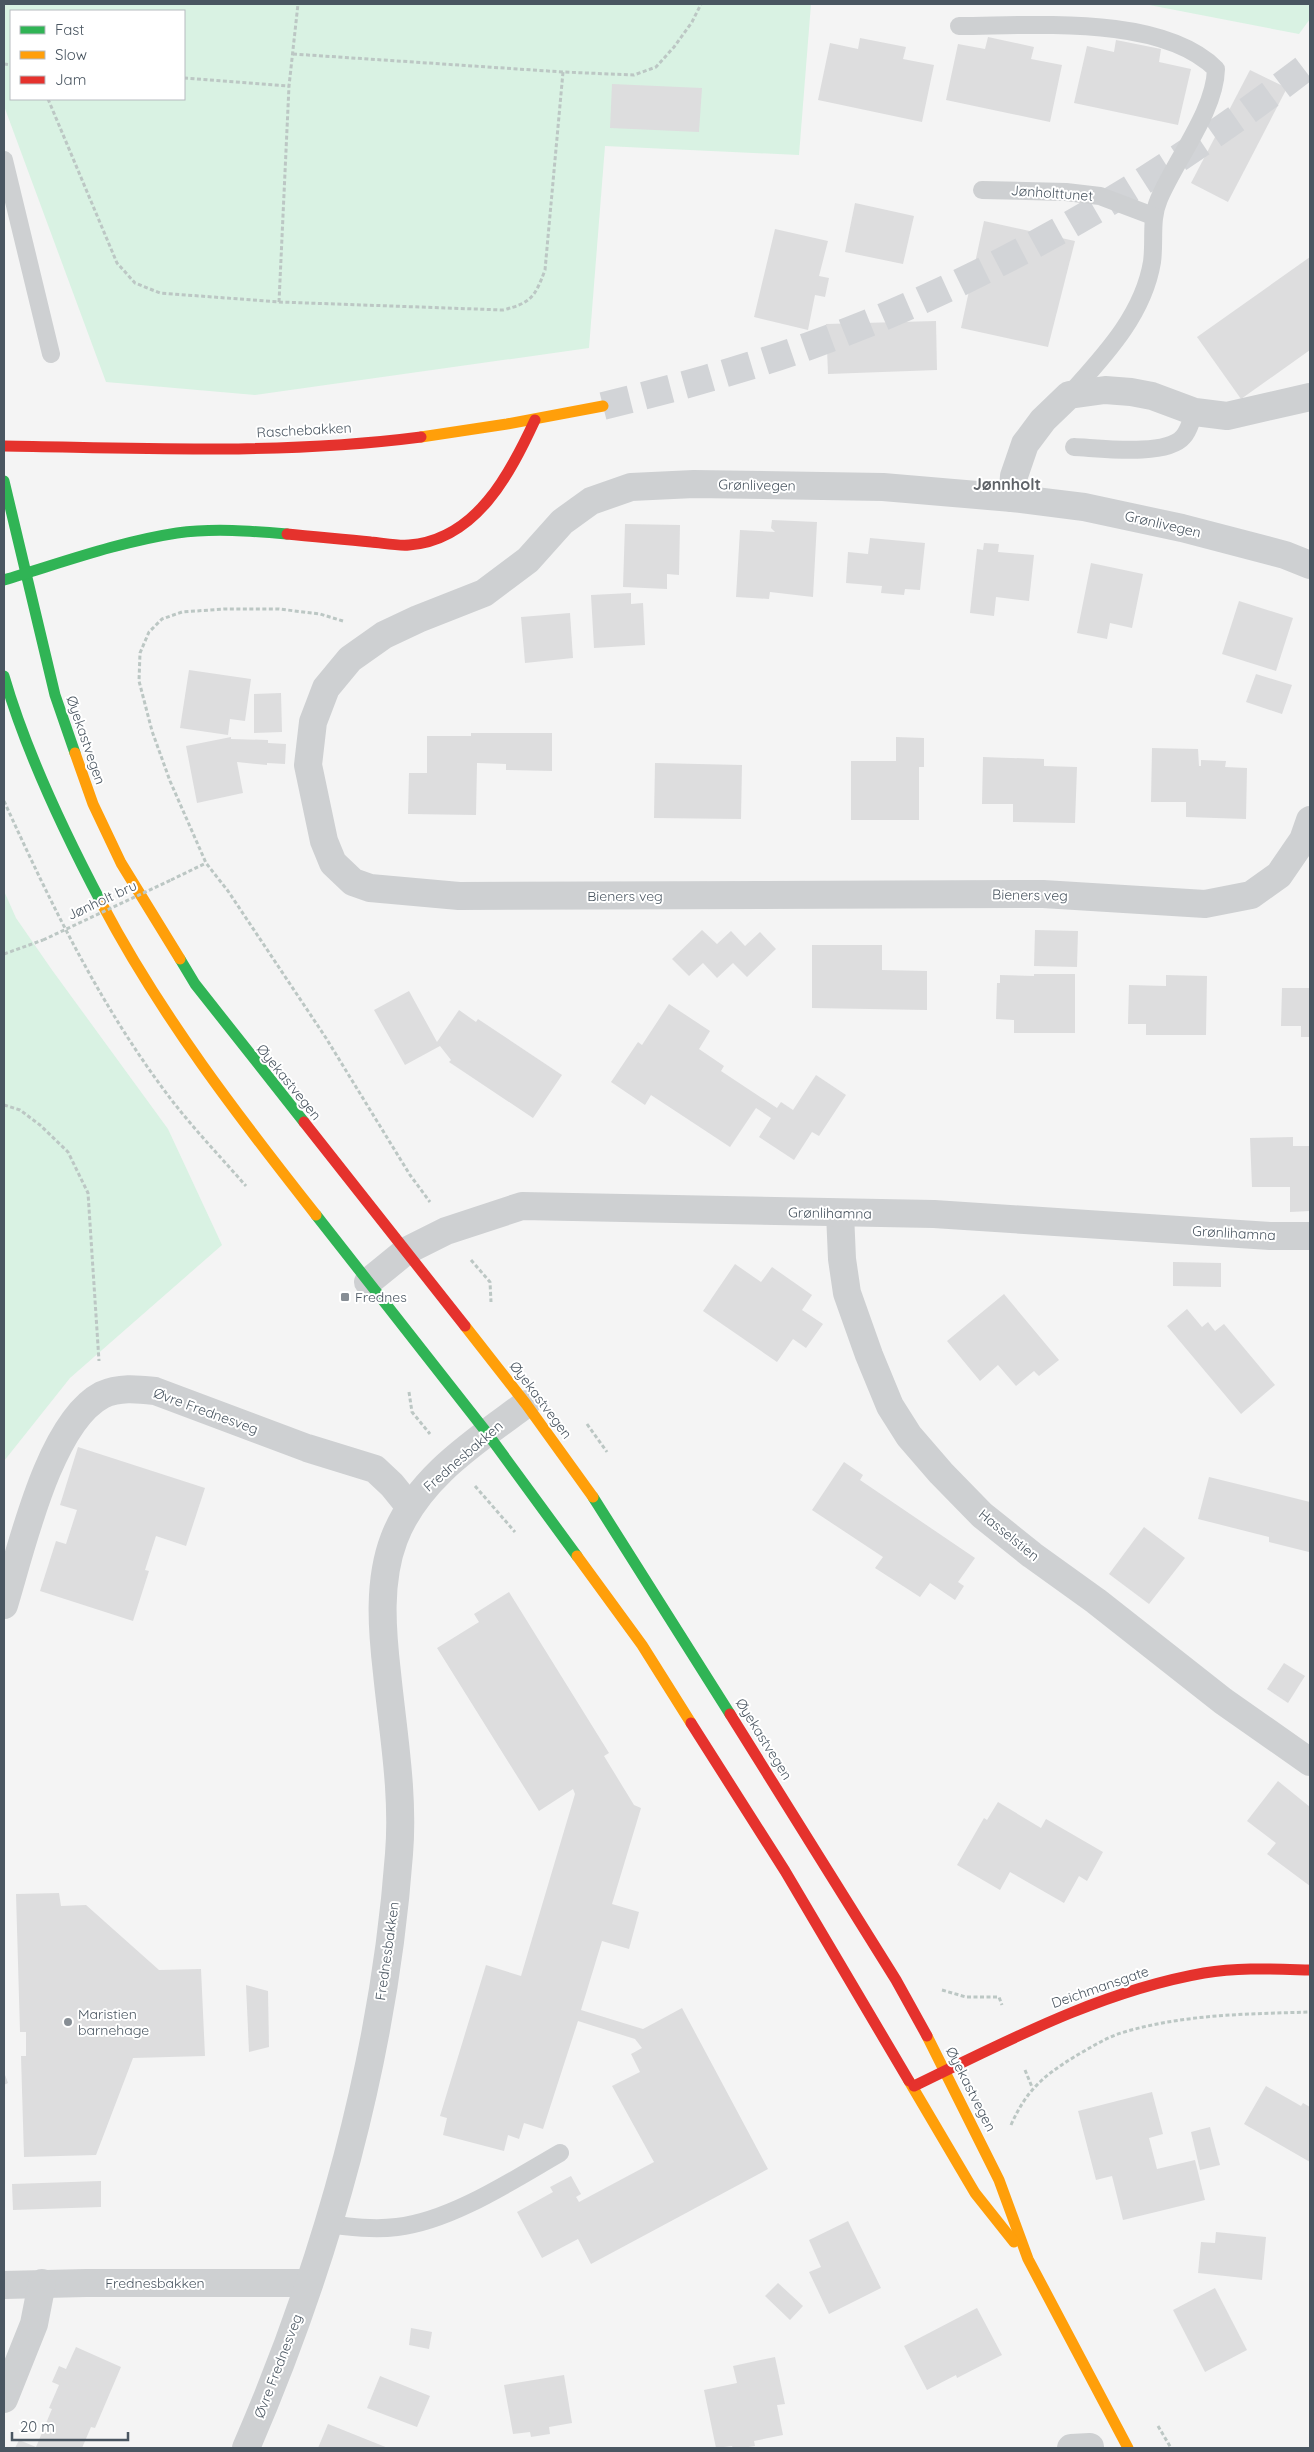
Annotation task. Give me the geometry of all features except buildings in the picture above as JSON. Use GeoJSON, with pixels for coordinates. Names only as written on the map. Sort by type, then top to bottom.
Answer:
{"type":"FeatureCollection","features":[{"type":"Feature","properties":{"kind":"main road","name":"Raschebakken"},"geometry":{"type":"LineString","coordinates":[[4,446],[216,450],[285,447],[416,437],[536,420],[603,406]]}},
{"type":"Feature","properties":{"kind":"main road"},"geometry":{"type":"LineString","coordinates":[[4,580],[119,545],[178,533],[228,530],[408,545],[436,540],[459,527],[480,509],[498,489],[517,459],[536,420]]}},
{"type":"Feature","properties":{"kind":"main road"},"geometry":{"type":"LineString","coordinates":[[4,440],[21,446]]}},
{"type":"Feature","properties":{"kind":"main road","name":"Øyekastvegen"},"geometry":{"type":"LineString","coordinates":[[4,482],[55,695],[93,804],[121,864],[195,984],[526,1404],[580,1478],[651,1587],[896,1980],[946,2070],[1000,2180],[1028,2259],[1128,2448]]}},
{"type":"Feature","properties":{"kind":"main road","name":"Øyekastvegen"},"geometry":{"type":"LineString","coordinates":[[4,676],[7,694],[50,797],[87,876],[125,948],[186,1045],[258,1142],[487,1433],[642,1645],[775,1855],[914,2086],[975,2193],[1028,2259]]}},
{"type":"Feature","properties":{"kind":"main road","name":"Deichmansgate"},"geometry":{"type":"LineString","coordinates":[[914,2086],[1054,2018],[1117,1995],[1190,1974],[1288,1968],[1310,1970]]}},
{"type":"Feature","properties":{"kind":"street"},"geometry":{"type":"LineString","coordinates":[[1012,498],[1014,476],[1025,444],[1043,420],[1068,395],[1104,390],[1131,392],[1152,396],[1195,412],[1227,416],[1310,397]]}},
{"type":"Feature","properties":{"kind":"street","name":"Grønlivegen"},"geometry":{"type":"LineString","coordinates":[[528,560],[562,522],[591,501],[631,487],[694,484],[883,487],[1012,498],[1084,507],[1182,528],[1286,555],[1310,565]]}},
{"type":"Feature","properties":{"kind":"street","name":"Bieners veg"},"geometry":{"type":"LineString","coordinates":[[528,560],[484,593],[418,619],[384,635],[350,659],[326,688],[313,722],[308,765],[324,841],[333,863],[353,882],[370,888],[460,896],[1043,894],[1205,904],[1251,896],[1279,876],[1303,840],[1310,820]]}},
{"type":"Feature","properties":{"kind":"street","name":"Grønlihamna"},"geometry":{"type":"LineString","coordinates":[[368,1282],[406,1251],[446,1231],[522,1206],[934,1214],[1270,1236],[1310,1236]]}},
{"type":"Feature","properties":{"kind":"street","name":"Hasselstien"},"geometry":{"type":"LineString","coordinates":[[840,1213],[842,1259],[847,1293],[890,1406],[909,1436],[941,1473],[982,1515],[1032,1555],[1096,1601],[1223,1702],[1310,1762]]}},
{"type":"Feature","properties":{"kind":"street","name":"Øvre Frednesveg"},"geometry":{"type":"LineString","coordinates":[[4,1605],[38,1494],[60,1444],[77,1416],[102,1396],[117,1390],[130,1389],[155,1392],[307,1448],[375,1470],[392,1485],[409,1506]]}},
{"type":"Feature","properties":{"kind":"street","name":"Frednesbakken"},"geometry":{"type":"LineString","coordinates":[[4,2285],[309,2283],[328,2224],[361,2104],[379,2007],[400,1852],[396,1758],[382,1627],[384,1591],[393,1541],[409,1506],[430,1481],[453,1460],[526,1404]]}},
{"type":"Feature","properties":{"kind":"street","name":"Øvre Frednesveg"},"geometry":{"type":"LineString","coordinates":[[246,2448],[309,2283]]}},
{"type":"Feature","properties":{"kind":"street"},"geometry":{"type":"LineString","coordinates":[[4,2399],[34,2324],[42,2284]]}},
{"type":"Feature","properties":{"kind":"lane"},"geometry":{"type":"LineString","coordinates":[[959,26],[1086,26],[1157,36],[1207,59],[1216,69],[1212,99],[1184,150],[1153,216],[1152,262],[1129,322],[1111,348],[1068,395]]}},
{"type":"Feature","properties":{"kind":"lane"},"geometry":{"type":"LineString","coordinates":[[4,160],[51,354]]}},
{"type":"Feature","properties":{"kind":"lane","name":"Jønholttunet"},"geometry":{"type":"LineString","coordinates":[[982,190],[1066,192],[1100,196],[1153,216]]}},
{"type":"Feature","properties":{"kind":"lane"},"geometry":{"type":"LineString","coordinates":[[1074,447],[1157,449],[1172,446],[1184,437],[1195,412]]}},
{"type":"Feature","properties":{"kind":"lane"},"geometry":{"type":"LineString","coordinates":[[328,2224],[367,2229],[398,2227],[441,2215],[483,2196],[560,2154]]}},
{"type":"Feature","properties":{"kind":"path"},"geometry":{"type":"LineString","coordinates":[[279,302],[289,86],[298,4]]}},
{"type":"Feature","properties":{"kind":"path"},"geometry":{"type":"LineString","coordinates":[[293,54],[634,75],[656,67],[684,35],[701,4]]}},
{"type":"Feature","properties":{"kind":"path"},"geometry":{"type":"LineString","coordinates":[[48,100],[117,263],[135,283],[160,293],[279,302],[503,310],[524,304],[538,289],[545,270],[563,72]]}},
{"type":"Feature","properties":{"kind":"path"},"geometry":{"type":"LineString","coordinates":[[185,78],[289,86]]}},
{"type":"Feature","properties":{"kind":"path","name":"Jønholt bru"},"geometry":{"type":"LineString","coordinates":[[4,954],[42,940],[206,863],[170,782],[152,731],[139,680],[140,653],[149,632],[162,619],[182,612],[224,609],[279,609],[320,614],[384,635]]}},
{"type":"Feature","properties":{"kind":"path"},"geometry":{"type":"LineString","coordinates":[[4,801],[77,953],[110,1008],[165,1091],[252,1194]]}},
{"type":"Feature","properties":{"kind":"path"},"geometry":{"type":"LineString","coordinates":[[4,1105],[20,1110],[40,1125],[68,1152],[88,1193],[102,1396]]}},
{"type":"Feature","properties":{"kind":"path"},"geometry":{"type":"LineString","coordinates":[[407,1384],[412,1412],[516,1534]]}},
{"type":"Feature","properties":{"kind":"path"},"geometry":{"type":"LineString","coordinates":[[1009,2130],[1032,2087],[1053,2070],[1120,2033],[1186,2018],[1310,2012]]}},
{"type":"Feature","properties":{"kind":"path"},"geometry":{"type":"LineString","coordinates":[[1155,2420],[1171,2448]]}},
{"type":"Feature","properties":{"kind":"green space"},"geometry":{"type":"Polygon","coordinates":[[[4,4],[811,4],[799,155],[605,146],[589,348],[255,395],[106,382],[4,106],[4,4]]]}},
{"type":"Feature","properties":{"kind":"green space"},"geometry":{"type":"Polygon","coordinates":[[[1144,4],[1310,4],[1310,19],[1299,34],[1144,4]]]}},
{"type":"Feature","properties":{"kind":"green space"},"geometry":{"type":"Polygon","coordinates":[[[4,891],[16,918],[168,1129],[222,1245],[70,1378],[4,1461],[4,891]]]}},
{"type":"Feature","properties":{"kind":"tunnel"},"geometry":{"type":"LineString","coordinates":[[603,406],[707,379],[784,355],[876,320],[942,291],[1007,259],[1132,188],[1193,149],[1310,64]]}},
{"type":"Feature","properties":{"kind":"traffic: fast"},"geometry":{"type":"LineString","coordinates":[[4,481],[55,695],[75,753]]}},
{"type":"Feature","properties":{"kind":"traffic: fast"},"geometry":{"type":"LineString","coordinates":[[4,580],[111,547],[177,533],[218,530],[287,534]]}},
{"type":"Feature","properties":{"kind":"traffic: fast"},"geometry":{"type":"LineString","coordinates":[[4,676],[23,734],[47,792],[102,904]]}},
{"type":"Feature","properties":{"kind":"traffic: fast"},"geometry":{"type":"LineString","coordinates":[[180,959],[195,984],[304,1122]]}},
{"type":"Feature","properties":{"kind":"traffic: fast"},"geometry":{"type":"LineString","coordinates":[[316,1215],[487,1433],[577,1556]]}},
{"type":"Feature","properties":{"kind":"traffic: fast"},"geometry":{"type":"LineString","coordinates":[[593,1497],[730,1714]]}},
{"type":"Feature","properties":{"kind":"traffic: slow"},"geometry":{"type":"LineString","coordinates":[[421,437],[507,424],[603,406]]}},
{"type":"Feature","properties":{"kind":"traffic: slow"},"geometry":{"type":"LineString","coordinates":[[75,753],[93,804],[121,863],[180,959]]}},
{"type":"Feature","properties":{"kind":"traffic: slow"},"geometry":{"type":"LineString","coordinates":[[102,904],[149,986],[175,1026],[230,1103],[316,1215]]}},
{"type":"Feature","properties":{"kind":"traffic: slow"},"geometry":{"type":"LineString","coordinates":[[465,1326],[526,1404],[593,1497]]}},
{"type":"Feature","properties":{"kind":"traffic: slow"},"geometry":{"type":"LineString","coordinates":[[577,1556],[642,1645],[691,1723]]}},
{"type":"Feature","properties":{"kind":"traffic: slow"},"geometry":{"type":"LineString","coordinates":[[927,2036],[999,2180],[1028,2259],[1128,2448]]}},
{"type":"Feature","properties":{"kind":"traffic: slow"},"geometry":{"type":"LineString","coordinates":[[909,2081],[975,2193],[1014,2242]]}},
{"type":"Feature","properties":{"kind":"traffic: jam"},"geometry":{"type":"LineString","coordinates":[[287,534],[409,545],[433,540],[453,531],[472,517],[488,501],[514,462],[535,420]]}},
{"type":"Feature","properties":{"kind":"traffic: jam"},"geometry":{"type":"LineString","coordinates":[[4,446],[160,449],[265,448],[369,443],[421,437]]}},
{"type":"Feature","properties":{"kind":"traffic: jam"},"geometry":{"type":"LineString","coordinates":[[304,1122],[465,1326]]}},
{"type":"Feature","properties":{"kind":"traffic: jam"},"geometry":{"type":"LineString","coordinates":[[730,1714],[896,1980],[927,2036]]}},
{"type":"Feature","properties":{"kind":"traffic: jam"},"geometry":{"type":"LineString","coordinates":[[691,1723],[785,1871],[909,2081]]}},
{"type":"Feature","properties":{"kind":"traffic: jam"},"geometry":{"type":"LineString","coordinates":[[914,2086],[1055,2019],[1128,1992],[1166,1981],[1217,1971],[1257,1969],[1310,1970]]}},
{"type":"Feature","properties":{"kind":"place","name":"Frednes"},"geometry":{"type":"Point","coordinates":[345,1297]}},
{"type":"Feature","properties":{"kind":"place","name":"Maristien barnehage"},"geometry":{"type":"Point","coordinates":[68,2022]}},
{"type":"Feature","properties":{"kind":"district","name":"Jønnholt"},"geometry":{"type":"Point","coordinates":[1007,484]}}]}
